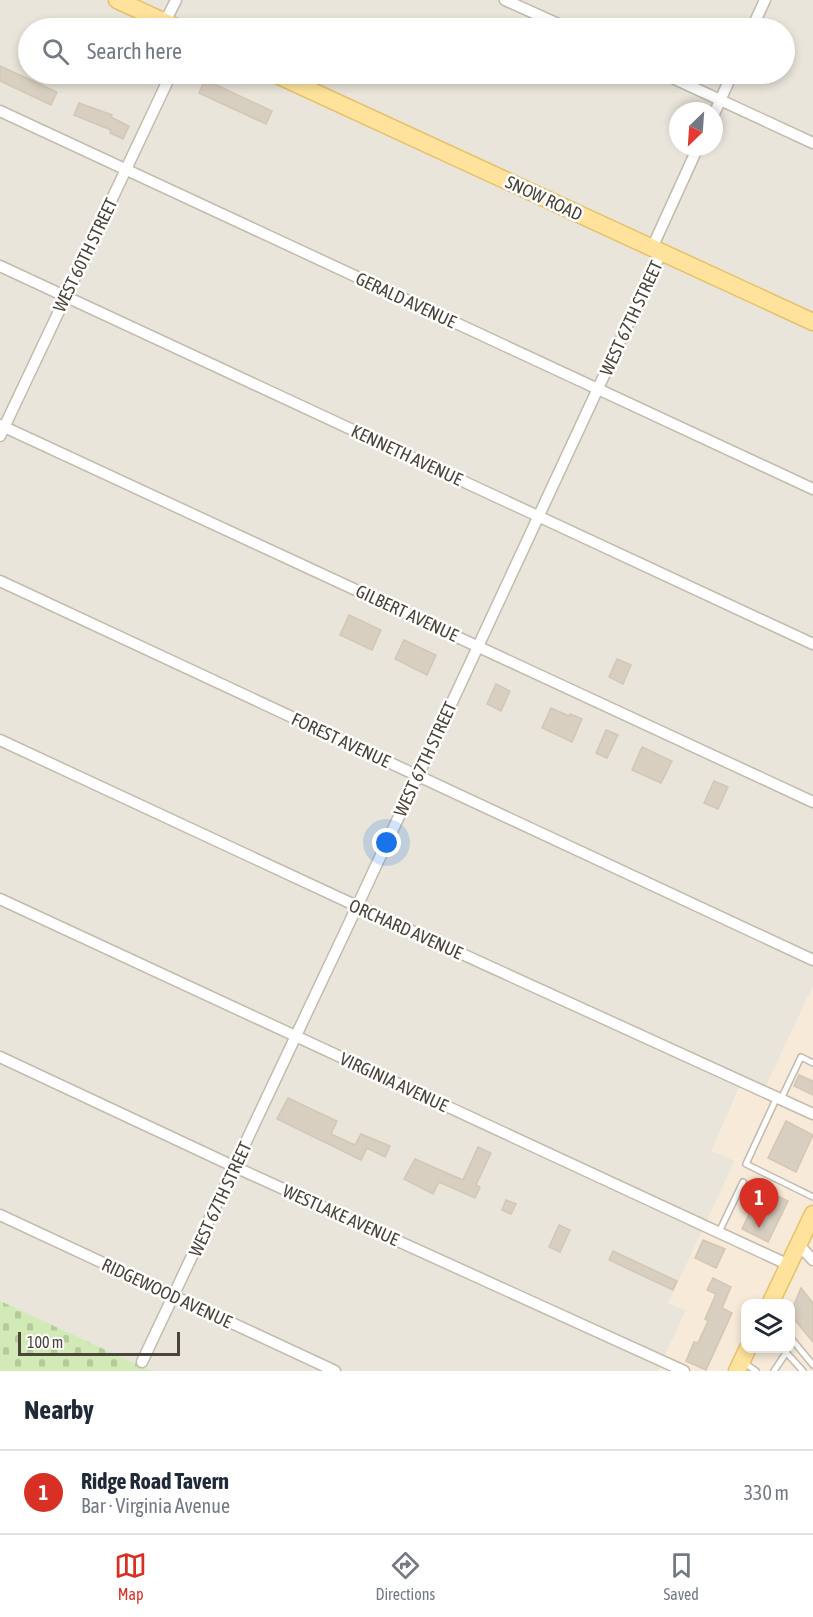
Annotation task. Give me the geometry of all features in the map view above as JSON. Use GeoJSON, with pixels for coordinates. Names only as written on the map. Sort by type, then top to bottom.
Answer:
{"type":"FeatureCollection","features":[{"type":"Feature","properties":{"kind":"main road"},"geometry":{"type":"LineString","coordinates":[[117,0],[155,18]]}},
{"type":"Feature","properties":{"kind":"main road","name":"SNOW ROAD"},"geometry":{"type":"LineString","coordinates":[[297,84],[813,322]]}},
{"type":"Feature","properties":{"kind":"main road"},"geometry":{"type":"LineString","coordinates":[[772,1299],[813,1216]]}},
{"type":"Feature","properties":{"kind":"street"},"geometry":{"type":"LineString","coordinates":[[173,18],[176,0]]}},
{"type":"Feature","properties":{"kind":"street"},"geometry":{"type":"LineString","coordinates":[[505,0],[545,18]]}},
{"type":"Feature","properties":{"kind":"street"},"geometry":{"type":"LineString","coordinates":[[757,18],[765,0]]}},
{"type":"Feature","properties":{"kind":"street","name":"WEST 60TH STREET"},"geometry":{"type":"LineString","coordinates":[[1,429],[166,84]]}},
{"type":"Feature","properties":{"kind":"street"},"geometry":{"type":"LineString","coordinates":[[686,84],[813,143]]}},
{"type":"Feature","properties":{"kind":"street"},"geometry":{"type":"LineString","coordinates":[[720,100],[727,84]]}},
{"type":"Feature","properties":{"kind":"street","name":"GERALD AVENUE"},"geometry":{"type":"LineString","coordinates":[[0,111],[813,489]]}},
{"type":"Feature","properties":{"kind":"street","name":"WEST 67TH STREET"},"geometry":{"type":"LineString","coordinates":[[142,1362],[296,1037],[597,389],[694,156]]}},
{"type":"Feature","properties":{"kind":"street","name":"KENNETH AVENUE"},"geometry":{"type":"LineString","coordinates":[[0,266],[813,644]]}},
{"type":"Feature","properties":{"kind":"street","name":"GILBERT AVENUE"},"geometry":{"type":"LineString","coordinates":[[1,429],[478,646],[813,802]]}},
{"type":"Feature","properties":{"kind":"street","name":"FOREST AVENUE"},"geometry":{"type":"LineString","coordinates":[[0,581],[813,960]]}},
{"type":"Feature","properties":{"kind":"street","name":"ORCHARD AVENUE"},"geometry":{"type":"LineString","coordinates":[[0,740],[813,1114]]}},
{"type":"Feature","properties":{"kind":"street","name":"VIRGINIA AVENUE"},"geometry":{"type":"LineString","coordinates":[[0,899],[789,1264]]}},
{"type":"Feature","properties":{"kind":"street","name":"WESTLAKE AVENUE"},"geometry":{"type":"LineString","coordinates":[[0,1057],[235,1167],[684,1371]]}},
{"type":"Feature","properties":{"kind":"street","name":"RIDGEWOOD AVENUE"},"geometry":{"type":"LineString","coordinates":[[0,1215],[335,1371]]}},
{"type":"Feature","properties":{"kind":"street"},"geometry":{"type":"LineString","coordinates":[[798,1244],[813,1260]]}},
{"type":"Feature","properties":{"kind":"lane"},"geometry":{"type":"LineString","coordinates":[[813,1063],[801,1057],[746,1164],[813,1197]]}},
{"type":"Feature","properties":{"kind":"lane"},"geometry":{"type":"LineString","coordinates":[[719,1232],[743,1182]]}},
{"type":"Feature","properties":{"kind":"lane"},"geometry":{"type":"LineString","coordinates":[[795,1343],[813,1365]]}},
{"type":"Feature","properties":{"kind":"lane"},"geometry":{"type":"LineString","coordinates":[[774,1371],[783,1353]]}},
{"type":"Feature","properties":{"kind":"lane"},"geometry":{"type":"LineString","coordinates":[[786,1353],[803,1371]]}},
{"type":"Feature","properties":{"kind":"lane"},"geometry":{"type":"LineString","coordinates":[[742,1360],[756,1371]]}},
{"type":"Feature","properties":{"kind":"shaded area"},"geometry":{"type":"Polygon","coordinates":[[[0,0],[813,0],[813,986],[762,1095],[740,1086],[712,1150],[735,1161],[669,1303],[686,1310],[658,1371],[0,1371],[0,0]]]}},
{"type":"Feature","properties":{"kind":"shaded area"},"geometry":{"type":"Polygon","coordinates":[[[813,986],[813,1371],[658,1371],[686,1310],[668,1303],[735,1161],[711,1151],[741,1086],[762,1095],[813,986]]]}},
{"type":"Feature","properties":{"kind":"green space"},"geometry":{"type":"Polygon","coordinates":[[[0,1301],[151,1371],[0,1371],[0,1301]]]}},
{"type":"Feature","properties":{"kind":"building"},"geometry":{"type":"Polygon","coordinates":[[[0,66],[18,74],[18,84],[39,84],[57,92],[51,105],[0,81],[0,66]]]}},
{"type":"Feature","properties":{"kind":"building"},"geometry":{"type":"Polygon","coordinates":[[[203,84],[214,84],[272,111],[266,124],[199,93],[203,84]]]}},
{"type":"Feature","properties":{"kind":"building"},"geometry":{"type":"Polygon","coordinates":[[[79,103],[112,115],[111,117],[129,126],[123,139],[110,133],[111,130],[74,115],[79,103]]]}},
{"type":"Feature","properties":{"kind":"building"},"geometry":{"type":"Polygon","coordinates":[[[349,615],[381,630],[372,650],[340,635],[349,615]]]}},
{"type":"Feature","properties":{"kind":"building"},"geometry":{"type":"Polygon","coordinates":[[[404,640],[436,655],[427,675],[395,659],[404,640]]]}},
{"type":"Feature","properties":{"kind":"building"},"geometry":{"type":"Polygon","coordinates":[[[617,659],[631,665],[623,684],[609,677],[617,659]]]}},
{"type":"Feature","properties":{"kind":"building"},"geometry":{"type":"Polygon","coordinates":[[[496,684],[510,691],[501,711],[487,704],[496,684]]]}},
{"type":"Feature","properties":{"kind":"building"},"geometry":{"type":"Polygon","coordinates":[[[551,708],[582,719],[572,742],[542,728],[551,708]]]}},
{"type":"Feature","properties":{"kind":"building"},"geometry":{"type":"Polygon","coordinates":[[[606,730],[618,735],[607,758],[596,753],[606,730]]]}},
{"type":"Feature","properties":{"kind":"building"},"geometry":{"type":"Polygon","coordinates":[[[642,747],[672,761],[661,783],[632,770],[642,747]]]}},
{"type":"Feature","properties":{"kind":"building"},"geometry":{"type":"Polygon","coordinates":[[[714,781],[728,787],[718,809],[704,803],[714,781]]]}},
{"type":"Feature","properties":{"kind":"building"},"geometry":{"type":"Polygon","coordinates":[[[799,1075],[813,1081],[813,1095],[794,1086],[799,1075]]]}},
{"type":"Feature","properties":{"kind":"building"},"geometry":{"type":"Polygon","coordinates":[[[288,1098],[337,1121],[331,1134],[355,1145],[361,1134],[390,1146],[385,1157],[367,1148],[361,1160],[277,1119],[288,1098]]]}},
{"type":"Feature","properties":{"kind":"building"},"geometry":{"type":"Polygon","coordinates":[[[786,1121],[813,1135],[796,1172],[768,1158],[786,1121]]]}},
{"type":"Feature","properties":{"kind":"building"},"geometry":{"type":"Polygon","coordinates":[[[478,1147],[491,1153],[476,1185],[480,1187],[475,1198],[439,1182],[433,1194],[404,1179],[415,1159],[463,1180],[478,1147]]]}},
{"type":"Feature","properties":{"kind":"building"},"geometry":{"type":"Polygon","coordinates":[[[756,1185],[788,1201],[768,1242],[742,1229],[753,1206],[747,1203],[756,1185]]]}},
{"type":"Feature","properties":{"kind":"building"},"geometry":{"type":"Polygon","coordinates":[[[506,1200],[516,1204],[511,1214],[502,1210],[506,1200]]]}},
{"type":"Feature","properties":{"kind":"building"},"geometry":{"type":"Polygon","coordinates":[[[559,1225],[570,1230],[560,1252],[549,1247],[559,1225]]]}},
{"type":"Feature","properties":{"kind":"building"},"geometry":{"type":"Polygon","coordinates":[[[703,1240],[725,1249],[716,1268],[695,1258],[703,1240]]]}},
{"type":"Feature","properties":{"kind":"building"},"geometry":{"type":"Polygon","coordinates":[[[613,1251],[677,1281],[673,1290],[609,1260],[613,1251]]]}},
{"type":"Feature","properties":{"kind":"building"},"geometry":{"type":"Polygon","coordinates":[[[713,1278],[731,1287],[722,1308],[732,1313],[706,1370],[686,1361],[694,1342],[698,1343],[708,1321],[705,1319],[716,1294],[707,1290],[713,1278]]]}},
{"type":"Feature","properties":{"kind":"building"},"geometry":{"type":"Polygon","coordinates":[[[801,1288],[813,1303],[813,1342],[795,1320],[795,1302],[801,1288]]]}},
{"type":"Feature","properties":{"kind":"place","name":"Ridge Road Tavern"},"geometry":{"type":"Point","coordinates":[759,1228]}}]}
